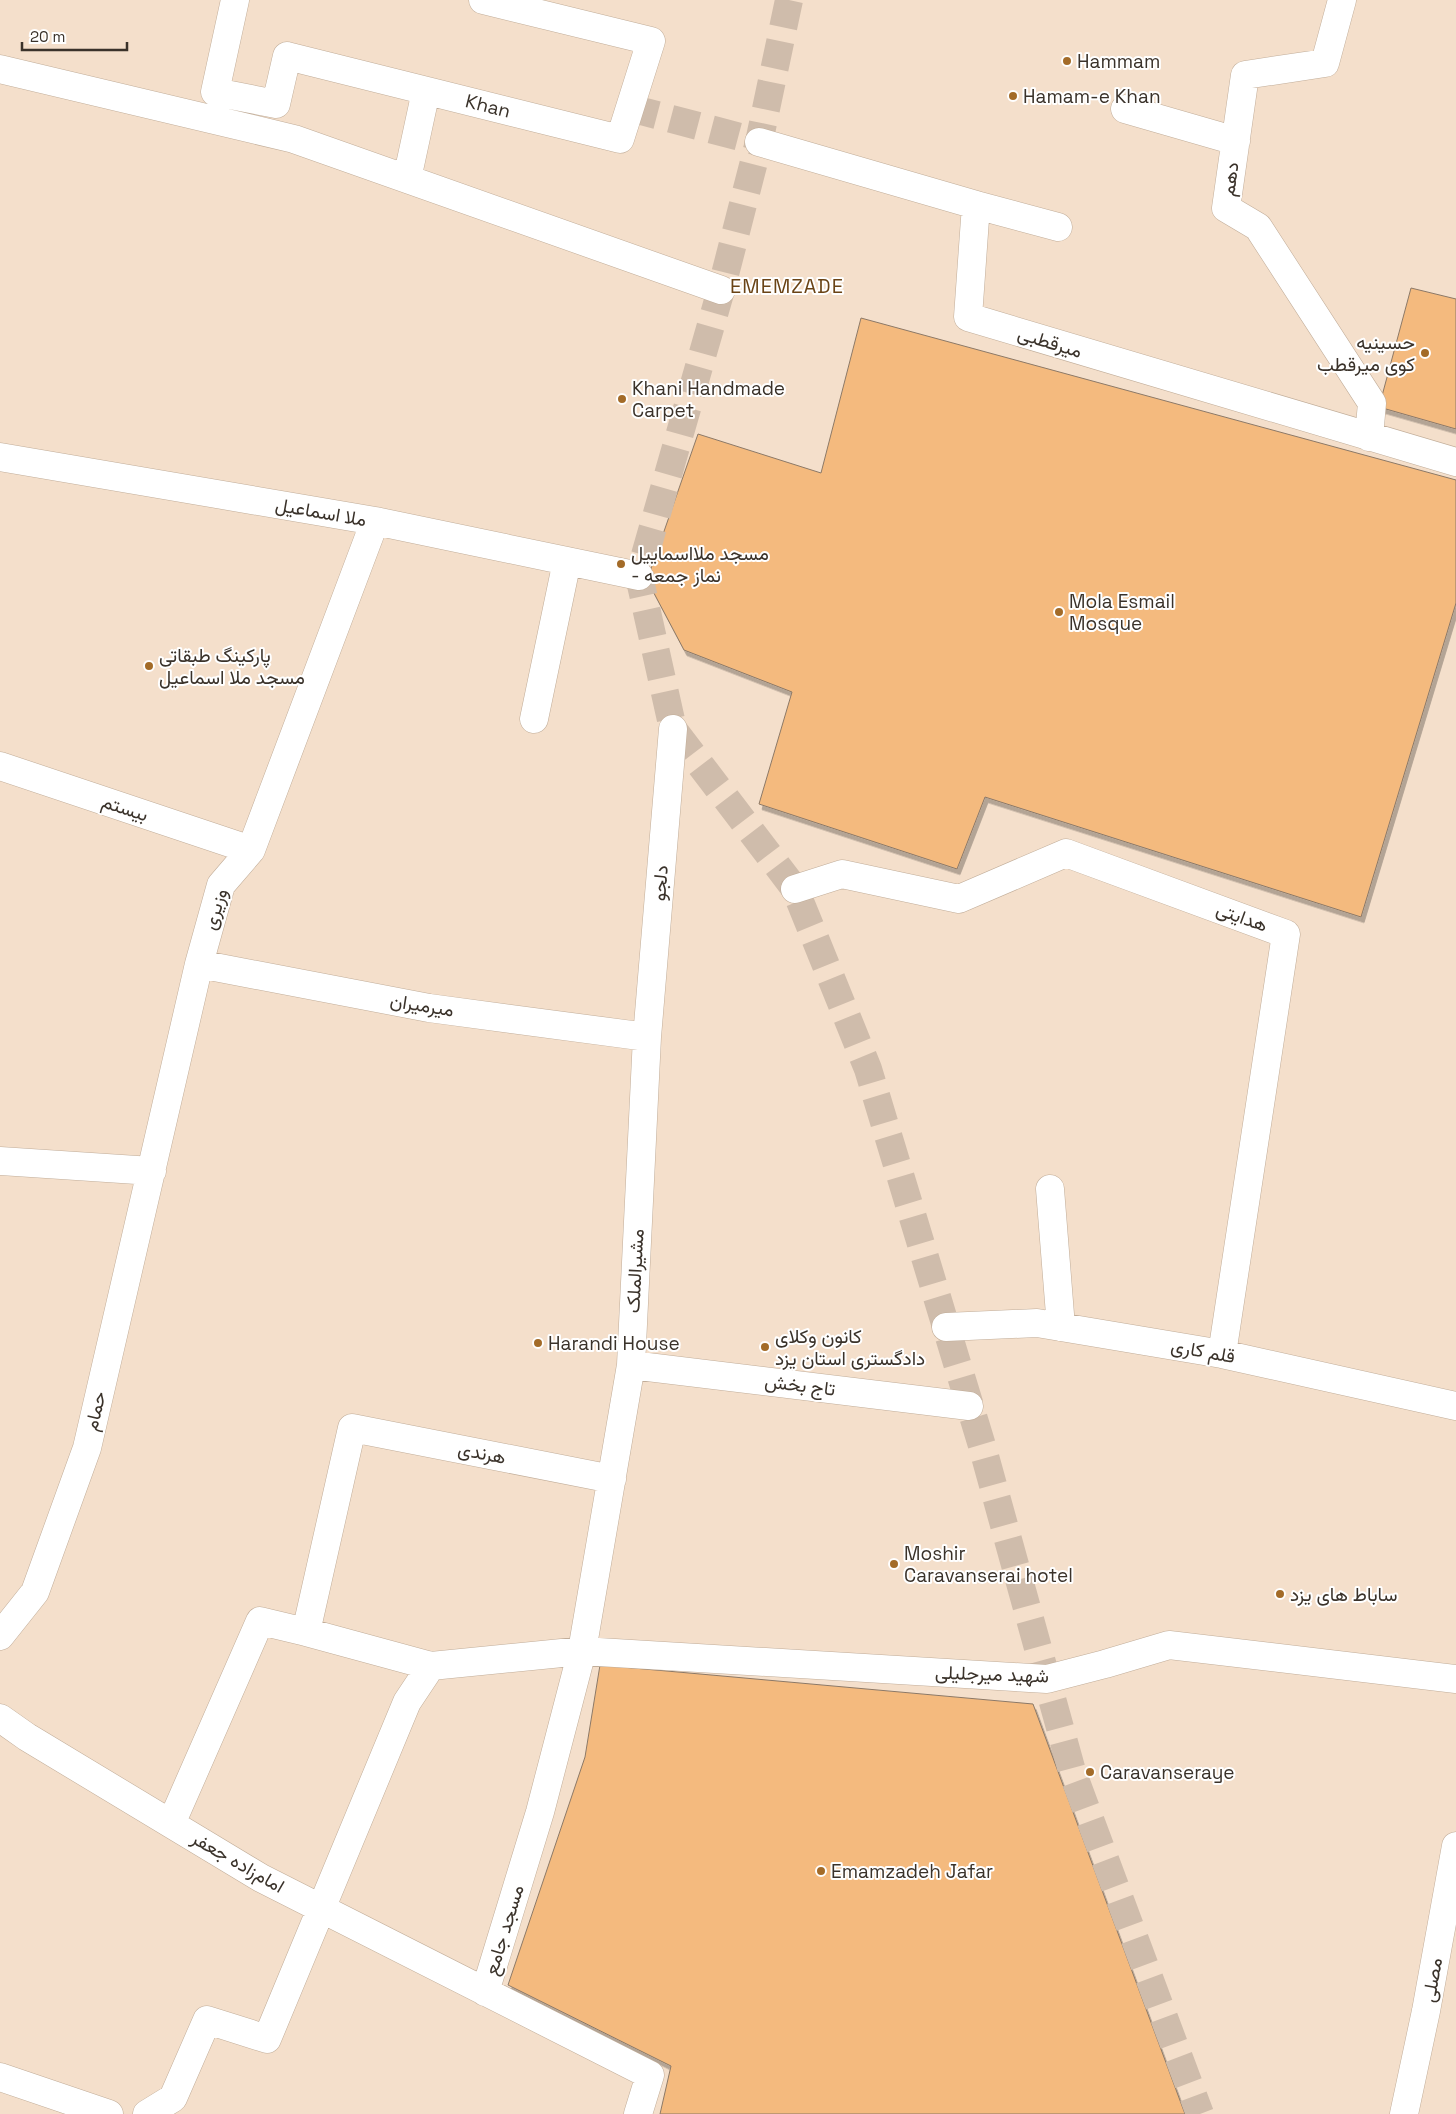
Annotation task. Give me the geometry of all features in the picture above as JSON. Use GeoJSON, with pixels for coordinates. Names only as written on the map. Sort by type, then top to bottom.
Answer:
{"type":"FeatureCollection","features":[{"type":"Feature","properties":{"kind":"street"},"geometry":{"type":"LineString","coordinates":[[219,122],[226,93],[216,92],[235,0]]}},
{"type":"Feature","properties":{"kind":"street","name":"Khan"},"geometry":{"type":"LineString","coordinates":[[226,93],[276,104],[287,56],[620,139],[651,41],[483,0]]}},
{"type":"Feature","properties":{"kind":"street","name":"دهم"},"geometry":{"type":"LineString","coordinates":[[1342,0],[1325,63],[1245,75],[1226,208],[1258,227],[1372,403],[1368,437]]}},
{"type":"Feature","properties":{"kind":"street"},"geometry":{"type":"LineString","coordinates":[[0,69],[294,140],[721,290]]}},
{"type":"Feature","properties":{"kind":"street"},"geometry":{"type":"LineString","coordinates":[[407,179],[426,91]]}},
{"type":"Feature","properties":{"kind":"street"},"geometry":{"type":"LineString","coordinates":[[1125,109],[1236,141]]}},
{"type":"Feature","properties":{"kind":"street"},"geometry":{"type":"LineString","coordinates":[[759,142],[976,205],[1058,226]]}},
{"type":"Feature","properties":{"kind":"street","name":"میرقطبی"},"geometry":{"type":"LineString","coordinates":[[976,205],[968,317],[1456,462]]}},
{"type":"Feature","properties":{"kind":"street","name":"ملا اسماعیل"},"geometry":{"type":"LineString","coordinates":[[0,457],[374,521],[639,576]]}},
{"type":"Feature","properties":{"kind":"street","name":"وزیری"},"geometry":{"type":"LineString","coordinates":[[152,1172],[170,1083],[199,964],[221,885],[251,850],[374,521]]}},
{"type":"Feature","properties":{"kind":"street"},"geometry":{"type":"LineString","coordinates":[[534,719],[567,561]]}},
{"type":"Feature","properties":{"kind":"street","name":"دلجو"},"geometry":{"type":"LineString","coordinates":[[647,1037],[673,729]]}},
{"type":"Feature","properties":{"kind":"street","name":"بیستم"},"geometry":{"type":"LineString","coordinates":[[0,766],[251,850]]}},
{"type":"Feature","properties":{"kind":"street","name":"هدایتی"},"geometry":{"type":"LineString","coordinates":[[795,889],[842,874],[958,899],[1066,853],[1286,934],[1222,1354]]}},
{"type":"Feature","properties":{"kind":"street","name":"میرمیران"},"geometry":{"type":"LineString","coordinates":[[199,964],[430,1008],[647,1037]]}},
{"type":"Feature","properties":{"kind":"street","name":"مشیرالملک"},"geometry":{"type":"LineString","coordinates":[[582,1651],[631,1365],[647,1037]]}},
{"type":"Feature","properties":{"kind":"street"},"geometry":{"type":"LineString","coordinates":[[0,1161],[152,1172]]}},
{"type":"Feature","properties":{"kind":"street","name":"حمام"},"geometry":{"type":"LineString","coordinates":[[0,1636],[35,1592],[87,1448],[152,1172]]}},
{"type":"Feature","properties":{"kind":"street"},"geometry":{"type":"LineString","coordinates":[[1050,1189],[1061,1327]]}},
{"type":"Feature","properties":{"kind":"street","name":"قلم کاری"},"geometry":{"type":"LineString","coordinates":[[946,1327],[1036,1323],[1222,1354],[1456,1406]]}},
{"type":"Feature","properties":{"kind":"street","name":"تاج بخش"},"geometry":{"type":"LineString","coordinates":[[631,1365],[969,1406]]}},
{"type":"Feature","properties":{"kind":"street","name":"هرندی"},"geometry":{"type":"LineString","coordinates":[[306,1632],[352,1428],[612,1479]]}},
{"type":"Feature","properties":{"kind":"street"},"geometry":{"type":"LineString","coordinates":[[147,2114],[173,2098],[207,2020],[267,2039],[407,1702],[431,1666],[260,1620],[171,1824]]}},
{"type":"Feature","properties":{"kind":"street","name":"شهید میرجلیلی"},"geometry":{"type":"LineString","coordinates":[[431,1666],[582,1651],[1047,1679],[1169,1645],[1456,1680]]}},
{"type":"Feature","properties":{"kind":"street","name":"مسجد جامع"},"geometry":{"type":"LineString","coordinates":[[582,1651],[540,1812],[486,1992],[650,2076],[638,2114]]}},
{"type":"Feature","properties":{"kind":"street","name":"امام‌زاده جعفر"},"geometry":{"type":"LineString","coordinates":[[0,1718],[27,1737],[261,1878],[486,1992]]}},
{"type":"Feature","properties":{"kind":"street","name":"مصلی"},"geometry":{"type":"LineString","coordinates":[[1404,2114],[1426,2011],[1456,1846]]}},
{"type":"Feature","properties":{"kind":"street"},"geometry":{"type":"LineString","coordinates":[[0,2077],[109,2114]]}},
{"type":"Feature","properties":{"kind":"building","name":"حسینیه کوی میرقطب"},"geometry":{"type":"Polygon","coordinates":[[[1411,288],[1456,299],[1456,429],[1379,407],[1411,288]]]}},
{"type":"Feature","properties":{"kind":"building","name":"Mola Esmail Mosque"},"geometry":{"type":"Polygon","coordinates":[[[861,318],[1456,480],[1456,603],[1361,917],[985,797],[957,869],[759,804],[792,692],[684,650],[647,580],[698,434],[821,473],[861,318]]]}},
{"type":"Feature","properties":{"kind":"building","name":"Emamzadeh Jafar"},"geometry":{"type":"Polygon","coordinates":[[[600,1665],[1033,1704],[1185,2114],[660,2114],[671,2066],[508,1985],[585,1757],[600,1665]]]}},
{"type":"Feature","properties":{"kind":"tunnel"},"geometry":{"type":"LineString","coordinates":[[789,0],[759,142],[721,290],[639,576],[673,729],[795,889],[868,1069],[983,1449],[1072,1771],[1200,2114]]}},
{"type":"Feature","properties":{"kind":"tunnel"},"geometry":{"type":"LineString","coordinates":[[630,108],[759,142]]}},
{"type":"Feature","properties":{"kind":"place","name":"Hammam"},"geometry":{"type":"Point","coordinates":[1067,61]}},
{"type":"Feature","properties":{"kind":"place","name":"Hamam-e Khan"},"geometry":{"type":"Point","coordinates":[1013,96]}},
{"type":"Feature","properties":{"kind":"place","name":"حسینیه کوی میرقطب"},"geometry":{"type":"Point","coordinates":[1425,353]}},
{"type":"Feature","properties":{"kind":"place","name":"Khani Handmade Carpet"},"geometry":{"type":"Point","coordinates":[622,399]}},
{"type":"Feature","properties":{"kind":"place","name":"مسجد ملااسماییل - نماز جمعه"},"geometry":{"type":"Point","coordinates":[621,564]}},
{"type":"Feature","properties":{"kind":"place","name":"Mola Esmail Mosque"},"geometry":{"type":"Point","coordinates":[1059,612]}},
{"type":"Feature","properties":{"kind":"place","name":"پارکینگ طبقاتی مسجد ملا اسماعیل"},"geometry":{"type":"Point","coordinates":[149,666]}},
{"type":"Feature","properties":{"kind":"place","name":"Harandi House"},"geometry":{"type":"Point","coordinates":[538,1343]}},
{"type":"Feature","properties":{"kind":"place","name":"کانون وکلای دادگستری استان یزد"},"geometry":{"type":"Point","coordinates":[765,1347]}},
{"type":"Feature","properties":{"kind":"place","name":"Moshir Caravanserai hotel"},"geometry":{"type":"Point","coordinates":[894,1564]}},
{"type":"Feature","properties":{"kind":"place","name":"ساباط های یزد"},"geometry":{"type":"Point","coordinates":[1280,1594]}},
{"type":"Feature","properties":{"kind":"place","name":"Caravanseraye"},"geometry":{"type":"Point","coordinates":[1090,1772]}},
{"type":"Feature","properties":{"kind":"place","name":"Emamzadeh Jafar"},"geometry":{"type":"Point","coordinates":[821,1871]}},
{"type":"Feature","properties":{"kind":"district","name":"EMEMZADE"},"geometry":{"type":"Point","coordinates":[787,286]}}]}
